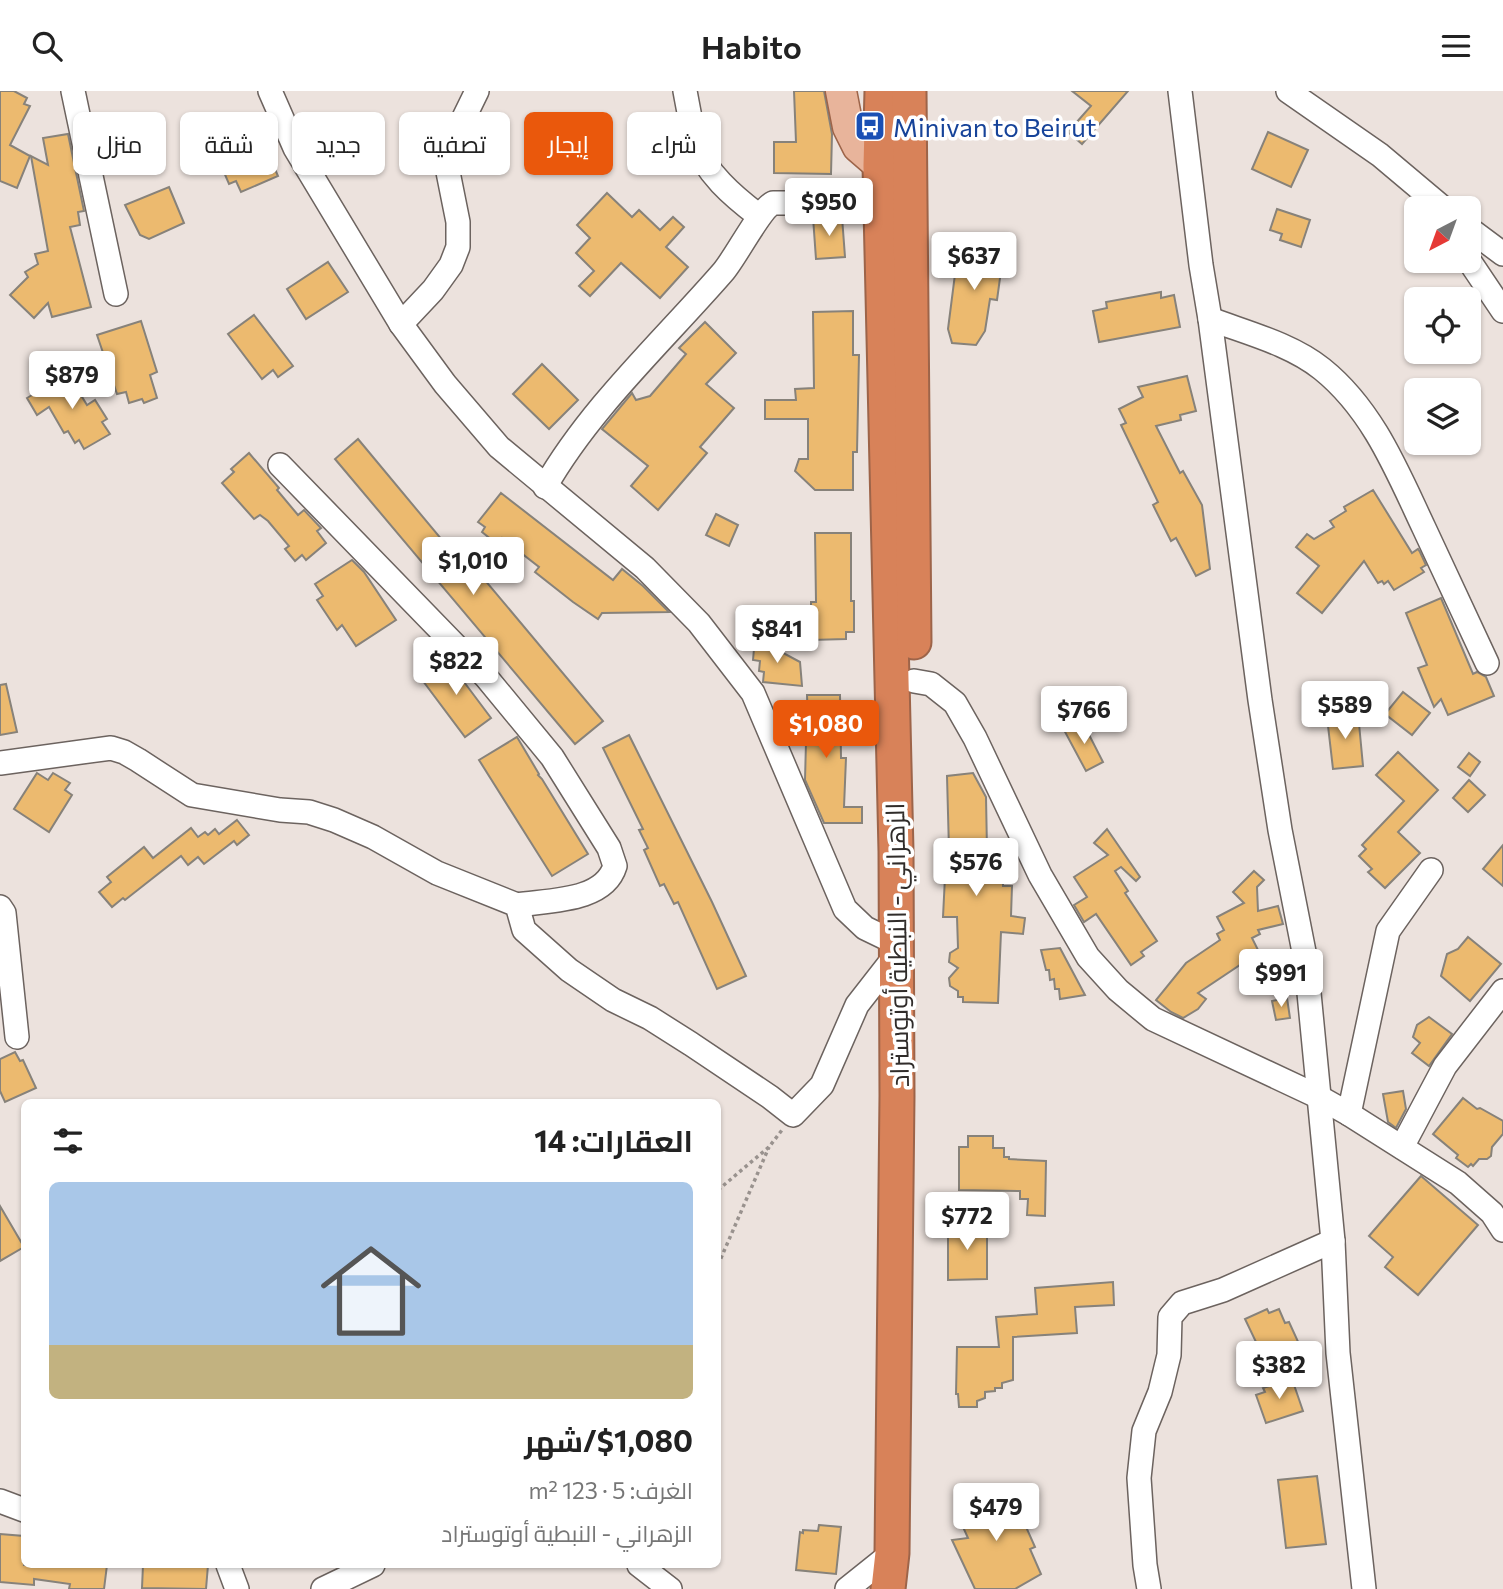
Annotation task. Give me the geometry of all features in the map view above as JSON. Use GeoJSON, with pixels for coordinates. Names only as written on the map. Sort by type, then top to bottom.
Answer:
{"type":"FeatureCollection","features":[{"type":"Feature","properties":{"kind":"highway","name":"الزهراني - النبطية أوتوستراد"},"geometry":{"type":"LineString","coordinates":[[882,91],[881,203],[906,851]]}},
{"type":"Feature","properties":{"kind":"highway","name":"الزهراني - النبطية أوتوستراد"},"geometry":{"type":"LineString","coordinates":[[888,1589],[892,1553],[901,934],[914,681],[909,91]]}},
{"type":"Feature","properties":{"kind":"highway","name":"الزهراني - النبطية أوتوستراد"},"geometry":{"type":"LineString","coordinates":[[901,934],[916,1374],[907,1589]]}},
{"type":"Feature","properties":{"kind":"main road"},"geometry":{"type":"LineString","coordinates":[[841,91],[848,127],[858,147],[880,166]]}},
{"type":"Feature","properties":{"kind":"street"},"geometry":{"type":"LineString","coordinates":[[73,91],[116,294]]}},
{"type":"Feature","properties":{"kind":"street"},"geometry":{"type":"LineString","coordinates":[[270,91],[295,148],[401,324],[445,384],[499,447],[645,568],[699,623],[753,693],[845,909],[865,928],[901,934],[857,1005],[822,1085],[793,1115],[771,1097],[691,1044],[650,1018],[613,1000],[569,970],[524,930],[517,905]]}},
{"type":"Feature","properties":{"kind":"street"},"geometry":{"type":"LineString","coordinates":[[401,324],[433,290],[451,265],[458,247],[458,222],[448,172],[457,132],[477,91]]}},
{"type":"Feature","properties":{"kind":"street"},"geometry":{"type":"LineString","coordinates":[[685,91],[696,143],[706,163],[731,194],[759,216]]}},
{"type":"Feature","properties":{"kind":"street"},"geometry":{"type":"LineString","coordinates":[[1180,91],[1260,700],[1279,829],[1306,962],[1333,1241],[1338,1353],[1364,1589]]}},
{"type":"Feature","properties":{"kind":"street"},"geometry":{"type":"LineString","coordinates":[[1288,91],[1380,155],[1429,196]]}},
{"type":"Feature","properties":{"kind":"street"},"geometry":{"type":"LineString","coordinates":[[545,487],[564,453],[668,331],[725,270],[765,207],[773,204],[881,203]]}},
{"type":"Feature","properties":{"kind":"street"},"geometry":{"type":"LineString","coordinates":[[1481,238],[1503,254]]}},
{"type":"Feature","properties":{"kind":"street"},"geometry":{"type":"LineString","coordinates":[[1477,273],[1503,311]]}},
{"type":"Feature","properties":{"kind":"street"},"geometry":{"type":"LineString","coordinates":[[1210,319],[1282,346],[1321,368],[1353,399],[1372,424],[1391,459],[1487,663]]}},
{"type":"Feature","properties":{"kind":"street"},"geometry":{"type":"LineString","coordinates":[[0,762],[111,748],[138,760],[192,795],[280,810],[309,812],[334,820],[373,837],[437,873],[517,905],[579,895],[608,882],[615,866],[609,848],[552,757],[486,677],[280,465]]}},
{"type":"Feature","properties":{"kind":"street"},"geometry":{"type":"LineString","coordinates":[[914,681],[931,684],[955,703],[975,738],[1040,875],[1088,957],[1118,990],[1153,1019],[1317,1096],[1402,1147],[1458,1183],[1492,1213],[1503,1230]]}},
{"type":"Feature","properties":{"kind":"street"},"geometry":{"type":"LineString","coordinates":[[1349,1114],[1388,931],[1431,870]]}},
{"type":"Feature","properties":{"kind":"street"},"geometry":{"type":"LineString","coordinates":[[0,907],[4,913],[18,1037]]}},
{"type":"Feature","properties":{"kind":"street"},"geometry":{"type":"LineString","coordinates":[[1402,1147],[1445,1066],[1503,991]]}},
{"type":"Feature","properties":{"kind":"street"},"geometry":{"type":"LineString","coordinates":[[1149,1589],[1139,1478],[1144,1431],[1160,1392],[1169,1355],[1170,1317],[1182,1303],[1223,1290],[1333,1241]]}},
{"type":"Feature","properties":{"kind":"street"},"geometry":{"type":"LineString","coordinates":[[0,1501],[21,1509]]}},
{"type":"Feature","properties":{"kind":"street"},"geometry":{"type":"LineString","coordinates":[[847,1589],[892,1553]]}},
{"type":"Feature","properties":{"kind":"street"},"geometry":{"type":"LineString","coordinates":[[229,1568],[237,1589]]}},
{"type":"Feature","properties":{"kind":"street"},"geometry":{"type":"LineString","coordinates":[[323,1589],[367,1568]]}},
{"type":"Feature","properties":{"kind":"street"},"geometry":{"type":"LineString","coordinates":[[643,1568],[670,1589]]}},
{"type":"Feature","properties":{"kind":"path"},"geometry":{"type":"LineString","coordinates":[[721,1187],[769,1147],[793,1115]]}},
{"type":"Feature","properties":{"kind":"path"},"geometry":{"type":"LineString","coordinates":[[721,1258],[769,1147]]}},
{"type":"Feature","properties":{"kind":"building"},"geometry":{"type":"Polygon","coordinates":[[[0,91],[14,91],[27,98],[24,104],[30,106],[10,145],[30,156],[17,188],[0,181],[0,91]]]}},
{"type":"Feature","properties":{"kind":"building"},"geometry":{"type":"Polygon","coordinates":[[[794,91],[824,91],[832,134],[831,174],[774,173],[774,142],[796,142],[794,91]]]}},
{"type":"Feature","properties":{"kind":"building"},"geometry":{"type":"Polygon","coordinates":[[[1072,91],[1128,91],[1082,144],[1068,132],[1091,106],[1072,91]]]}},
{"type":"Feature","properties":{"kind":"building"},"geometry":{"type":"Polygon","coordinates":[[[1268,132],[1308,150],[1291,187],[1252,169],[1268,132]]]}},
{"type":"Feature","properties":{"kind":"building"},"geometry":{"type":"Polygon","coordinates":[[[68,134],[73,175],[77,175],[84,211],[78,212],[80,225],[70,227],[91,307],[52,317],[48,303],[34,318],[10,295],[28,277],[25,272],[38,264],[35,254],[48,251],[31,156],[48,165],[43,138],[68,134]]]}},
{"type":"Feature","properties":{"kind":"building"},"geometry":{"type":"Polygon","coordinates":[[[225,175],[278,176],[241,192],[236,181],[229,184],[225,175]]]}},
{"type":"Feature","properties":{"kind":"building"},"geometry":{"type":"Polygon","coordinates":[[[169,187],[184,223],[149,239],[140,235],[125,205],[169,187]]]}},
{"type":"Feature","properties":{"kind":"building"},"geometry":{"type":"Polygon","coordinates":[[[607,193],[632,217],[639,210],[660,230],[673,217],[684,227],[666,247],[688,267],[660,298],[621,263],[590,296],[579,286],[594,271],[576,253],[590,238],[577,225],[607,193]]]}},
{"type":"Feature","properties":{"kind":"building"},"geometry":{"type":"Polygon","coordinates":[[[1277,209],[1310,220],[1301,247],[1280,240],[1282,234],[1270,230],[1277,209]]]}},
{"type":"Feature","properties":{"kind":"building"},"geometry":{"type":"Polygon","coordinates":[[[813,217],[842,217],[845,257],[816,259],[813,217]]]}},
{"type":"Feature","properties":{"kind":"building"},"geometry":{"type":"Polygon","coordinates":[[[959,243],[1004,249],[997,300],[990,299],[985,331],[976,345],[952,343],[948,329],[959,243]]]}},
{"type":"Feature","properties":{"kind":"building"},"geometry":{"type":"Polygon","coordinates":[[[328,262],[348,292],[306,319],[287,289],[328,262]]]}},
{"type":"Feature","properties":{"kind":"building"},"geometry":{"type":"Polygon","coordinates":[[[1161,292],[1161,298],[1174,295],[1180,327],[1099,342],[1093,311],[1107,308],[1106,302],[1161,292]]]}},
{"type":"Feature","properties":{"kind":"building"},"geometry":{"type":"Polygon","coordinates":[[[853,311],[853,355],[859,355],[857,452],[853,452],[853,490],[815,490],[795,471],[799,459],[808,459],[808,419],[765,419],[765,400],[796,400],[795,389],[814,388],[813,312],[853,311]]]}},
{"type":"Feature","properties":{"kind":"building"},"geometry":{"type":"Polygon","coordinates":[[[254,315],[293,366],[278,377],[273,370],[262,379],[228,334],[254,315]]]}},
{"type":"Feature","properties":{"kind":"building"},"geometry":{"type":"Polygon","coordinates":[[[141,321],[157,372],[150,375],[157,398],[144,403],[142,399],[129,403],[126,392],[117,394],[97,335],[141,321]]]}},
{"type":"Feature","properties":{"kind":"building"},"geometry":{"type":"Polygon","coordinates":[[[705,322],[736,353],[706,384],[734,408],[700,447],[707,453],[658,510],[631,486],[648,466],[602,429],[632,393],[636,400],[650,396],[686,354],[679,348],[705,322]]]}},
{"type":"Feature","properties":{"kind":"building"},"geometry":{"type":"Polygon","coordinates":[[[542,364],[578,400],[549,429],[513,394],[542,364]]]}},
{"type":"Feature","properties":{"kind":"building"},"geometry":{"type":"Polygon","coordinates":[[[68,374],[87,405],[95,400],[107,419],[102,422],[110,434],[84,449],[79,440],[75,443],[68,431],[64,433],[49,407],[37,415],[27,398],[68,374]]]}},
{"type":"Feature","properties":{"kind":"building"},"geometry":{"type":"Polygon","coordinates":[[[1187,376],[1196,411],[1180,415],[1181,420],[1156,426],[1180,473],[1183,471],[1202,505],[1210,569],[1196,576],[1176,538],[1171,541],[1153,505],[1158,502],[1121,425],[1126,423],[1119,409],[1143,397],[1138,387],[1187,376]]]}},
{"type":"Feature","properties":{"kind":"building"},"geometry":{"type":"Polygon","coordinates":[[[358,439],[457,558],[463,554],[603,721],[575,744],[335,459],[358,439]]]}},
{"type":"Feature","properties":{"kind":"building"},"geometry":{"type":"Polygon","coordinates":[[[249,453],[298,515],[304,510],[321,528],[317,531],[326,543],[306,560],[302,555],[295,561],[285,549],[289,546],[268,521],[260,515],[254,519],[222,483],[234,472],[231,469],[249,453]]]}},
{"type":"Feature","properties":{"kind":"building"},"geometry":{"type":"Polygon","coordinates":[[[1373,490],[1412,553],[1418,549],[1420,552],[1426,565],[1421,568],[1424,572],[1394,590],[1388,581],[1384,584],[1382,581],[1378,583],[1364,561],[1322,613],[1297,593],[1319,566],[1296,547],[1307,534],[1314,539],[1334,527],[1330,521],[1346,511],[1344,507],[1373,490]]]}},
{"type":"Feature","properties":{"kind":"building"},"geometry":{"type":"Polygon","coordinates":[[[501,493],[613,580],[622,569],[669,612],[602,613],[598,619],[573,602],[535,572],[539,567],[502,538],[497,544],[482,532],[485,527],[478,522],[501,493]]]}},
{"type":"Feature","properties":{"kind":"building"},"geometry":{"type":"Polygon","coordinates":[[[716,514],[738,525],[729,546],[706,535],[716,514]]]}},
{"type":"Feature","properties":{"kind":"building"},"geometry":{"type":"Polygon","coordinates":[[[815,533],[851,533],[854,632],[846,632],[846,639],[811,640],[811,602],[816,602],[815,533]]]}},
{"type":"Feature","properties":{"kind":"building"},"geometry":{"type":"Polygon","coordinates":[[[352,560],[364,572],[396,620],[356,646],[342,625],[337,630],[317,600],[323,596],[315,584],[352,560]]]}},
{"type":"Feature","properties":{"kind":"building"},"geometry":{"type":"Polygon","coordinates":[[[1441,598],[1473,674],[1477,672],[1486,677],[1494,696],[1448,715],[1441,699],[1434,707],[1418,668],[1427,665],[1406,613],[1441,598]]]}},
{"type":"Feature","properties":{"kind":"building"},"geometry":{"type":"Polygon","coordinates":[[[755,638],[800,662],[802,686],[763,682],[764,672],[759,671],[760,661],[753,660],[755,638]]]}},
{"type":"Feature","properties":{"kind":"building"},"geometry":{"type":"Polygon","coordinates":[[[446,658],[491,718],[465,737],[420,677],[446,658]]]}},
{"type":"Feature","properties":{"kind":"building"},"geometry":{"type":"Polygon","coordinates":[[[6,684],[17,732],[0,735],[0,685],[6,684]]]}},
{"type":"Feature","properties":{"kind":"building"},"geometry":{"type":"Polygon","coordinates":[[[1403,692],[1430,713],[1412,735],[1385,714],[1403,692]]]}},
{"type":"Feature","properties":{"kind":"building"},"geometry":{"type":"Polygon","coordinates":[[[807,695],[840,695],[841,758],[846,758],[844,807],[862,807],[862,823],[824,823],[805,780],[806,742],[796,742],[796,723],[808,723],[807,695]]]}},
{"type":"Feature","properties":{"kind":"building"},"geometry":{"type":"Polygon","coordinates":[[[1358,713],[1363,766],[1333,769],[1327,717],[1358,713]]]}},
{"type":"Feature","properties":{"kind":"building"},"geometry":{"type":"Polygon","coordinates":[[[1082,721],[1103,762],[1086,771],[1064,730],[1082,721]]]}},
{"type":"Feature","properties":{"kind":"building"},"geometry":{"type":"Polygon","coordinates":[[[629,735],[746,976],[717,989],[678,902],[674,904],[664,884],[660,886],[644,850],[648,848],[639,830],[643,829],[603,748],[629,735]]]}},
{"type":"Feature","properties":{"kind":"building"},"geometry":{"type":"Polygon","coordinates":[[[517,737],[588,854],[552,876],[479,760],[517,737]]]}},
{"type":"Feature","properties":{"kind":"building"},"geometry":{"type":"Polygon","coordinates":[[[1398,752],[1438,790],[1398,832],[1420,853],[1385,888],[1368,872],[1372,869],[1359,856],[1366,849],[1362,845],[1404,801],[1376,775],[1398,752]]]}},
{"type":"Feature","properties":{"kind":"building"},"geometry":{"type":"Polygon","coordinates":[[[1469,753],[1480,762],[1470,776],[1458,767],[1469,753]]]}},
{"type":"Feature","properties":{"kind":"building"},"geometry":{"type":"Polygon","coordinates":[[[37,773],[48,780],[53,773],[70,783],[65,790],[72,795],[49,832],[14,809],[37,773]]]}},
{"type":"Feature","properties":{"kind":"building"},"geometry":{"type":"Polygon","coordinates":[[[973,773],[986,797],[987,850],[949,850],[947,776],[973,773]]]}},
{"type":"Feature","properties":{"kind":"building"},"geometry":{"type":"Polygon","coordinates":[[[1469,780],[1485,795],[1468,812],[1453,798],[1469,780]]]}},
{"type":"Feature","properties":{"kind":"building"},"geometry":{"type":"Polygon","coordinates":[[[237,820],[249,835],[237,845],[234,841],[204,864],[198,857],[188,865],[181,856],[112,907],[99,892],[111,882],[107,877],[144,847],[153,858],[191,828],[198,837],[205,832],[208,835],[215,829],[219,834],[237,820]]]}},
{"type":"Feature","properties":{"kind":"building"},"geometry":{"type":"Polygon","coordinates":[[[1107,829],[1140,877],[1136,881],[1121,867],[1115,871],[1128,891],[1125,893],[1157,941],[1141,952],[1144,956],[1131,965],[1096,914],[1084,922],[1074,905],[1087,897],[1074,877],[1108,855],[1094,843],[1107,829]]]}},
{"type":"Feature","properties":{"kind":"building"},"geometry":{"type":"Polygon","coordinates":[[[1503,845],[1503,886],[1483,869],[1503,845]]]}},
{"type":"Feature","properties":{"kind":"building"},"geometry":{"type":"Polygon","coordinates":[[[987,850],[1003,850],[1003,886],[1012,886],[1011,916],[1025,918],[1023,934],[1001,932],[998,1003],[963,1002],[963,997],[958,997],[958,991],[950,986],[949,978],[958,968],[949,962],[950,953],[958,948],[957,917],[943,917],[945,877],[987,879],[987,850]]]}},
{"type":"Feature","properties":{"kind":"building"},"geometry":{"type":"Polygon","coordinates":[[[1254,871],[1264,880],[1257,887],[1258,911],[1278,906],[1283,924],[1258,930],[1260,934],[1252,938],[1267,968],[1251,977],[1243,963],[1198,993],[1206,999],[1198,1009],[1183,1018],[1171,1012],[1156,1000],[1186,963],[1220,940],[1217,934],[1224,930],[1217,917],[1244,903],[1233,892],[1254,871]]]}},
{"type":"Feature","properties":{"kind":"building"},"geometry":{"type":"Polygon","coordinates":[[[1468,937],[1501,964],[1470,1001],[1441,976],[1447,954],[1458,949],[1468,937]]]}},
{"type":"Feature","properties":{"kind":"building"},"geometry":{"type":"Polygon","coordinates":[[[1060,948],[1085,995],[1060,999],[1059,989],[1055,989],[1054,979],[1050,980],[1041,950],[1060,948]]]}},
{"type":"Feature","properties":{"kind":"building"},"geometry":{"type":"Polygon","coordinates":[[[1287,998],[1290,1018],[1276,1020],[1272,1001],[1287,998]]]}},
{"type":"Feature","properties":{"kind":"building"},"geometry":{"type":"Polygon","coordinates":[[[1429,1017],[1452,1034],[1429,1066],[1412,1053],[1420,1043],[1413,1037],[1417,1025],[1429,1017]]]}},
{"type":"Feature","properties":{"kind":"building"},"geometry":{"type":"Polygon","coordinates":[[[15,1052],[20,1061],[23,1060],[36,1088],[5,1102],[0,1091],[0,1059],[15,1052]]]}},
{"type":"Feature","properties":{"kind":"building"},"geometry":{"type":"Polygon","coordinates":[[[1403,1091],[1406,1109],[1396,1128],[1388,1122],[1383,1094],[1403,1091]]]}},
{"type":"Feature","properties":{"kind":"building"},"geometry":{"type":"Polygon","coordinates":[[[1463,1098],[1477,1109],[1480,1108],[1503,1121],[1503,1134],[1492,1147],[1491,1156],[1479,1159],[1473,1166],[1471,1164],[1468,1167],[1433,1134],[1463,1098]]]}},
{"type":"Feature","properties":{"kind":"building"},"geometry":{"type":"Polygon","coordinates":[[[968,1136],[993,1136],[993,1148],[1004,1148],[1004,1157],[1009,1159],[1046,1161],[1045,1216],[1027,1215],[1028,1199],[1020,1199],[1020,1191],[959,1190],[959,1147],[968,1147],[968,1136]]]}},
{"type":"Feature","properties":{"kind":"building"},"geometry":{"type":"Polygon","coordinates":[[[1421,1176],[1478,1225],[1418,1295],[1385,1267],[1393,1257],[1369,1236],[1421,1176]]]}},
{"type":"Feature","properties":{"kind":"building"},"geometry":{"type":"Polygon","coordinates":[[[0,1206],[21,1242],[21,1249],[0,1261],[0,1206]]]}},
{"type":"Feature","properties":{"kind":"building"},"geometry":{"type":"Polygon","coordinates":[[[948,1224],[987,1224],[987,1279],[948,1280],[948,1224]]]}},
{"type":"Feature","properties":{"kind":"building"},"geometry":{"type":"Polygon","coordinates":[[[1113,1282],[1114,1305],[1075,1307],[1077,1333],[1013,1337],[1013,1380],[1002,1383],[1002,1388],[995,1388],[995,1391],[985,1392],[985,1398],[977,1401],[977,1407],[959,1407],[956,1394],[957,1347],[999,1347],[996,1317],[1037,1314],[1035,1288],[1113,1282]]]}},
{"type":"Feature","properties":{"kind":"building"},"geometry":{"type":"Polygon","coordinates":[[[1267,1309],[1269,1313],[1279,1309],[1285,1323],[1289,1322],[1300,1346],[1266,1363],[1245,1319],[1267,1309]]]}},
{"type":"Feature","properties":{"kind":"building"},"geometry":{"type":"Polygon","coordinates":[[[1292,1379],[1303,1411],[1266,1423],[1256,1395],[1265,1392],[1263,1388],[1292,1379]]]}},
{"type":"Feature","properties":{"kind":"building"},"geometry":{"type":"Polygon","coordinates":[[[1317,1476],[1326,1544],[1286,1548],[1278,1480],[1317,1476]]]}},
{"type":"Feature","properties":{"kind":"building"},"geometry":{"type":"Polygon","coordinates":[[[1003,1487],[1009,1502],[1014,1500],[1035,1547],[1030,1549],[1041,1574],[1015,1589],[975,1589],[952,1540],[968,1538],[958,1516],[973,1509],[968,1498],[988,1489],[989,1493],[1003,1487]]]}},
{"type":"Feature","properties":{"kind":"building"},"geometry":{"type":"Polygon","coordinates":[[[819,1525],[841,1527],[836,1574],[796,1570],[800,1532],[818,1531],[819,1525]]]}},
{"type":"Feature","properties":{"kind":"building"},"geometry":{"type":"Polygon","coordinates":[[[0,1534],[21,1536],[21,1568],[107,1568],[104,1589],[69,1589],[70,1584],[34,1579],[34,1585],[0,1582],[0,1534]]]}},
{"type":"Feature","properties":{"kind":"building"},"geometry":{"type":"Polygon","coordinates":[[[143,1568],[208,1568],[206,1589],[142,1588],[143,1568]]]}},
{"type":"Feature","properties":{"kind":"place","name":"Minivan to Beirut"},"geometry":{"type":"Point","coordinates":[870,126]}}]}
